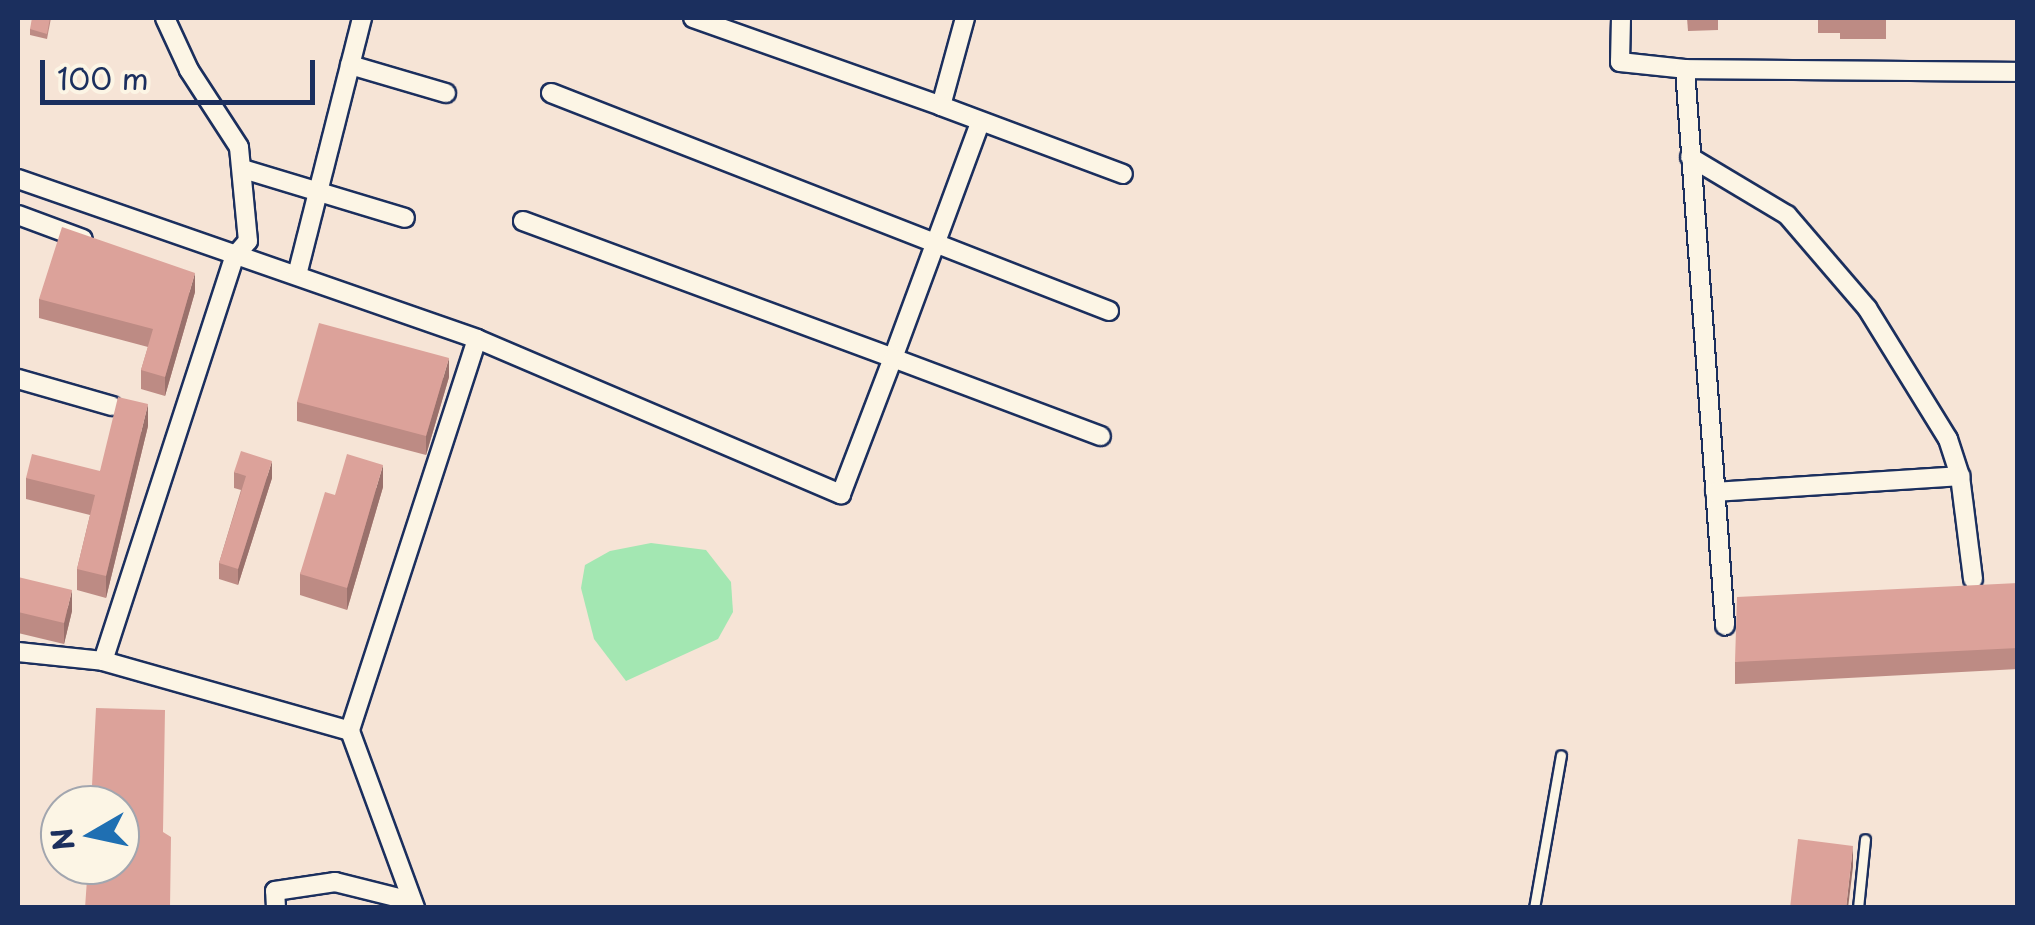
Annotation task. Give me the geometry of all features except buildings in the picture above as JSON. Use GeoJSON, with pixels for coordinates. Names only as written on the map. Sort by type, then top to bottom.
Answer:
{"type":"FeatureCollection","features":[{"type":"Feature","properties":{"kind":"street"},"geometry":{"type":"LineString","coordinates":[[104,661],[234,257],[248,240],[239,147],[189,70],[166,18]]}},
{"type":"Feature","properties":{"kind":"street"},"geometry":{"type":"LineString","coordinates":[[297,275],[362,18]]}},
{"type":"Feature","properties":{"kind":"street"},"geometry":{"type":"LineString","coordinates":[[693,18],[1123,174]]}},
{"type":"Feature","properties":{"kind":"street"},"geometry":{"type":"LineString","coordinates":[[941,106],[964,18]]}},
{"type":"Feature","properties":{"kind":"street"},"geometry":{"type":"LineString","coordinates":[[1621,18],[1620,62],[1685,68],[2018,72]]}},
{"type":"Feature","properties":{"kind":"street"},"geometry":{"type":"LineString","coordinates":[[350,65],[446,93]]}},
{"type":"Feature","properties":{"kind":"street"},"geometry":{"type":"LineString","coordinates":[[1685,68],[1725,626]]}},
{"type":"Feature","properties":{"kind":"street"},"geometry":{"type":"LineString","coordinates":[[552,92],[1108,311]]}},
{"type":"Feature","properties":{"kind":"street"},"geometry":{"type":"LineString","coordinates":[[18,179],[477,339],[841,494],[893,358],[932,240],[980,123]]}},
{"type":"Feature","properties":{"kind":"street"},"geometry":{"type":"LineString","coordinates":[[1690,157],[1787,214],[1867,308],[1948,439],[1960,476],[1973,579]]}},
{"type":"Feature","properties":{"kind":"street"},"geometry":{"type":"LineString","coordinates":[[243,169],[317,195],[405,218]]}},
{"type":"Feature","properties":{"kind":"street"},"geometry":{"type":"LineString","coordinates":[[18,215],[111,249]]}},
{"type":"Feature","properties":{"kind":"street"},"geometry":{"type":"LineString","coordinates":[[523,221],[1101,436]]}},
{"type":"Feature","properties":{"kind":"street"},"geometry":{"type":"LineString","coordinates":[[413,904],[350,731],[477,339]]}},
{"type":"Feature","properties":{"kind":"street"},"geometry":{"type":"LineString","coordinates":[[18,378],[112,406]]}},
{"type":"Feature","properties":{"kind":"street"},"geometry":{"type":"LineString","coordinates":[[1715,492],[1960,476]]}},
{"type":"Feature","properties":{"kind":"street"},"geometry":{"type":"LineString","coordinates":[[18,652],[104,661],[350,731]]}},
{"type":"Feature","properties":{"kind":"street"},"geometry":{"type":"LineString","coordinates":[[276,908],[276,891],[335,882],[413,904]]}},
{"type":"Feature","properties":{"kind":"lane"},"geometry":{"type":"LineString","coordinates":[[1534,908],[1561,755]]}},
{"type":"Feature","properties":{"kind":"lane"},"geometry":{"type":"LineString","coordinates":[[1858,908],[1865,839]]}},
{"type":"Feature","properties":{"kind":"green space"},"geometry":{"type":"Polygon","coordinates":[[[651,543],[706,550],[731,582],[733,612],[718,639],[626,681],[594,639],[581,588],[585,565],[610,551],[651,543]]]}}]}
